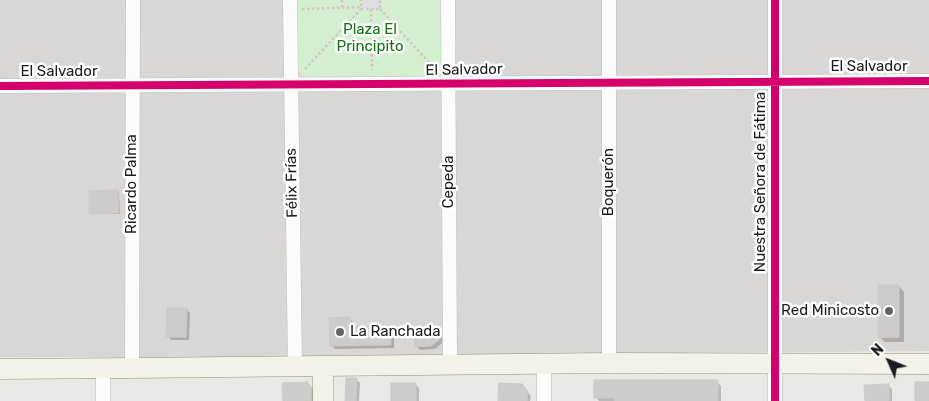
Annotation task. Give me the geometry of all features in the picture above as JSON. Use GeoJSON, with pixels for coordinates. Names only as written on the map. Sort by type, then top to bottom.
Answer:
{"type":"FeatureCollection","features":[{"type":"Feature","properties":{"kind":"main road"},"geometry":{"type":"LineString","coordinates":[[0,369],[610,363],[929,364]]}},
{"type":"Feature","properties":{"kind":"main road"},"geometry":{"type":"LineString","coordinates":[[323,366],[323,401]]}},
{"type":"Feature","properties":{"kind":"street","name":"Ricardo Palma"},"geometry":{"type":"LineString","coordinates":[[132,368],[133,0]]}},
{"type":"Feature","properties":{"kind":"street","name":"Cepeda"},"geometry":{"type":"LineString","coordinates":[[448,0],[450,364]]}},
{"type":"Feature","properties":{"kind":"street","name":"Boquerón"},"geometry":{"type":"LineString","coordinates":[[609,0],[610,363]]}},
{"type":"Feature","properties":{"kind":"street","name":"Nuestra Señora de Fátima"},"geometry":{"type":"LineString","coordinates":[[775,0],[775,401]]}},
{"type":"Feature","properties":{"kind":"street","name":"Félix Frías"},"geometry":{"type":"LineString","coordinates":[[290,5],[295,367]]}},
{"type":"Feature","properties":{"kind":"street","name":"El Salvador"},"geometry":{"type":"LineString","coordinates":[[0,86],[929,81]]}},
{"type":"Feature","properties":{"kind":"street"},"geometry":{"type":"LineString","coordinates":[[544,364],[544,401]]}},
{"type":"Feature","properties":{"kind":"street"},"geometry":{"type":"LineString","coordinates":[[103,369],[103,401]]}},
{"type":"Feature","properties":{"kind":"path"},"geometry":{"type":"LineString","coordinates":[[342,0],[342,8]]}},
{"type":"Feature","properties":{"kind":"path"},"geometry":{"type":"LineString","coordinates":[[291,85],[361,8],[361,0]]}},
{"type":"Feature","properties":{"kind":"path"},"geometry":{"type":"LineString","coordinates":[[380,0],[380,9],[448,84]]}},
{"type":"Feature","properties":{"kind":"path"},"geometry":{"type":"LineString","coordinates":[[290,5],[380,9]]}},
{"type":"Feature","properties":{"kind":"path"},"geometry":{"type":"LineString","coordinates":[[371,9],[372,85]]}},
{"type":"Feature","properties":{"kind":"shaded area"},"geometry":{"type":"Polygon","coordinates":[[[0,0],[929,0],[929,351],[305,357],[0,357],[0,0]]]}},
{"type":"Feature","properties":{"kind":"shaded area"},"geometry":{"type":"Polygon","coordinates":[[[361,0],[380,0],[380,9],[361,9],[361,0]]]}},
{"type":"Feature","properties":{"kind":"green space","name":"Plaza El Principito"},"geometry":{"type":"Polygon","coordinates":[[[297,0],[443,0],[443,64],[441,70],[431,77],[309,78],[302,75],[298,71],[297,66],[297,0]]]}},
{"type":"Feature","properties":{"kind":"building"},"geometry":{"type":"Polygon","coordinates":[[[118,190],[119,213],[89,214],[89,191],[118,190]]]}},
{"type":"Feature","properties":{"kind":"building","name":"Red Minicosto"},"geometry":{"type":"Polygon","coordinates":[[[878,285],[899,285],[899,337],[878,338],[878,285]]]}},
{"type":"Feature","properties":{"kind":"building"},"geometry":{"type":"Polygon","coordinates":[[[167,308],[187,308],[186,337],[166,337],[167,308]]]}},
{"type":"Feature","properties":{"kind":"building"},"geometry":{"type":"Polygon","coordinates":[[[350,317],[351,327],[391,326],[391,345],[330,346],[329,318],[350,317]]]}},
{"type":"Feature","properties":{"kind":"building"},"geometry":{"type":"Polygon","coordinates":[[[438,326],[439,340],[431,346],[415,347],[414,327],[438,326]]]}},
{"type":"Feature","properties":{"kind":"building"},"geometry":{"type":"Polygon","coordinates":[[[346,378],[357,378],[356,401],[345,401],[346,378]]]}},
{"type":"Feature","properties":{"kind":"building"},"geometry":{"type":"Polygon","coordinates":[[[594,380],[718,380],[718,401],[615,401],[615,398],[594,398],[594,380]]]}},
{"type":"Feature","properties":{"kind":"building"},"geometry":{"type":"Polygon","coordinates":[[[307,382],[311,386],[311,401],[283,401],[282,383],[307,382]]]}},
{"type":"Feature","properties":{"kind":"building"},"geometry":{"type":"Polygon","coordinates":[[[915,382],[929,382],[929,401],[915,401],[915,382]]]}},
{"type":"Feature","properties":{"kind":"building"},"geometry":{"type":"Polygon","coordinates":[[[391,383],[416,383],[416,401],[391,401],[391,383]]]}},
{"type":"Feature","properties":{"kind":"building"},"geometry":{"type":"Polygon","coordinates":[[[499,383],[522,384],[528,391],[527,401],[498,401],[499,383]]]}},
{"type":"Feature","properties":{"kind":"building"},"geometry":{"type":"Polygon","coordinates":[[[889,384],[889,401],[865,401],[864,385],[889,384]]]}},
{"type":"Feature","properties":{"kind":"cycle path"},"geometry":{"type":"LineString","coordinates":[[775,0],[775,401]]}},
{"type":"Feature","properties":{"kind":"cycle path"},"geometry":{"type":"LineString","coordinates":[[0,86],[929,81]]}},
{"type":"Feature","properties":{"kind":"place","name":"Red Minicosto"},"geometry":{"type":"Point","coordinates":[889,311]}},
{"type":"Feature","properties":{"kind":"place","name":"La Ranchada"},"geometry":{"type":"Point","coordinates":[340,332]}}]}
